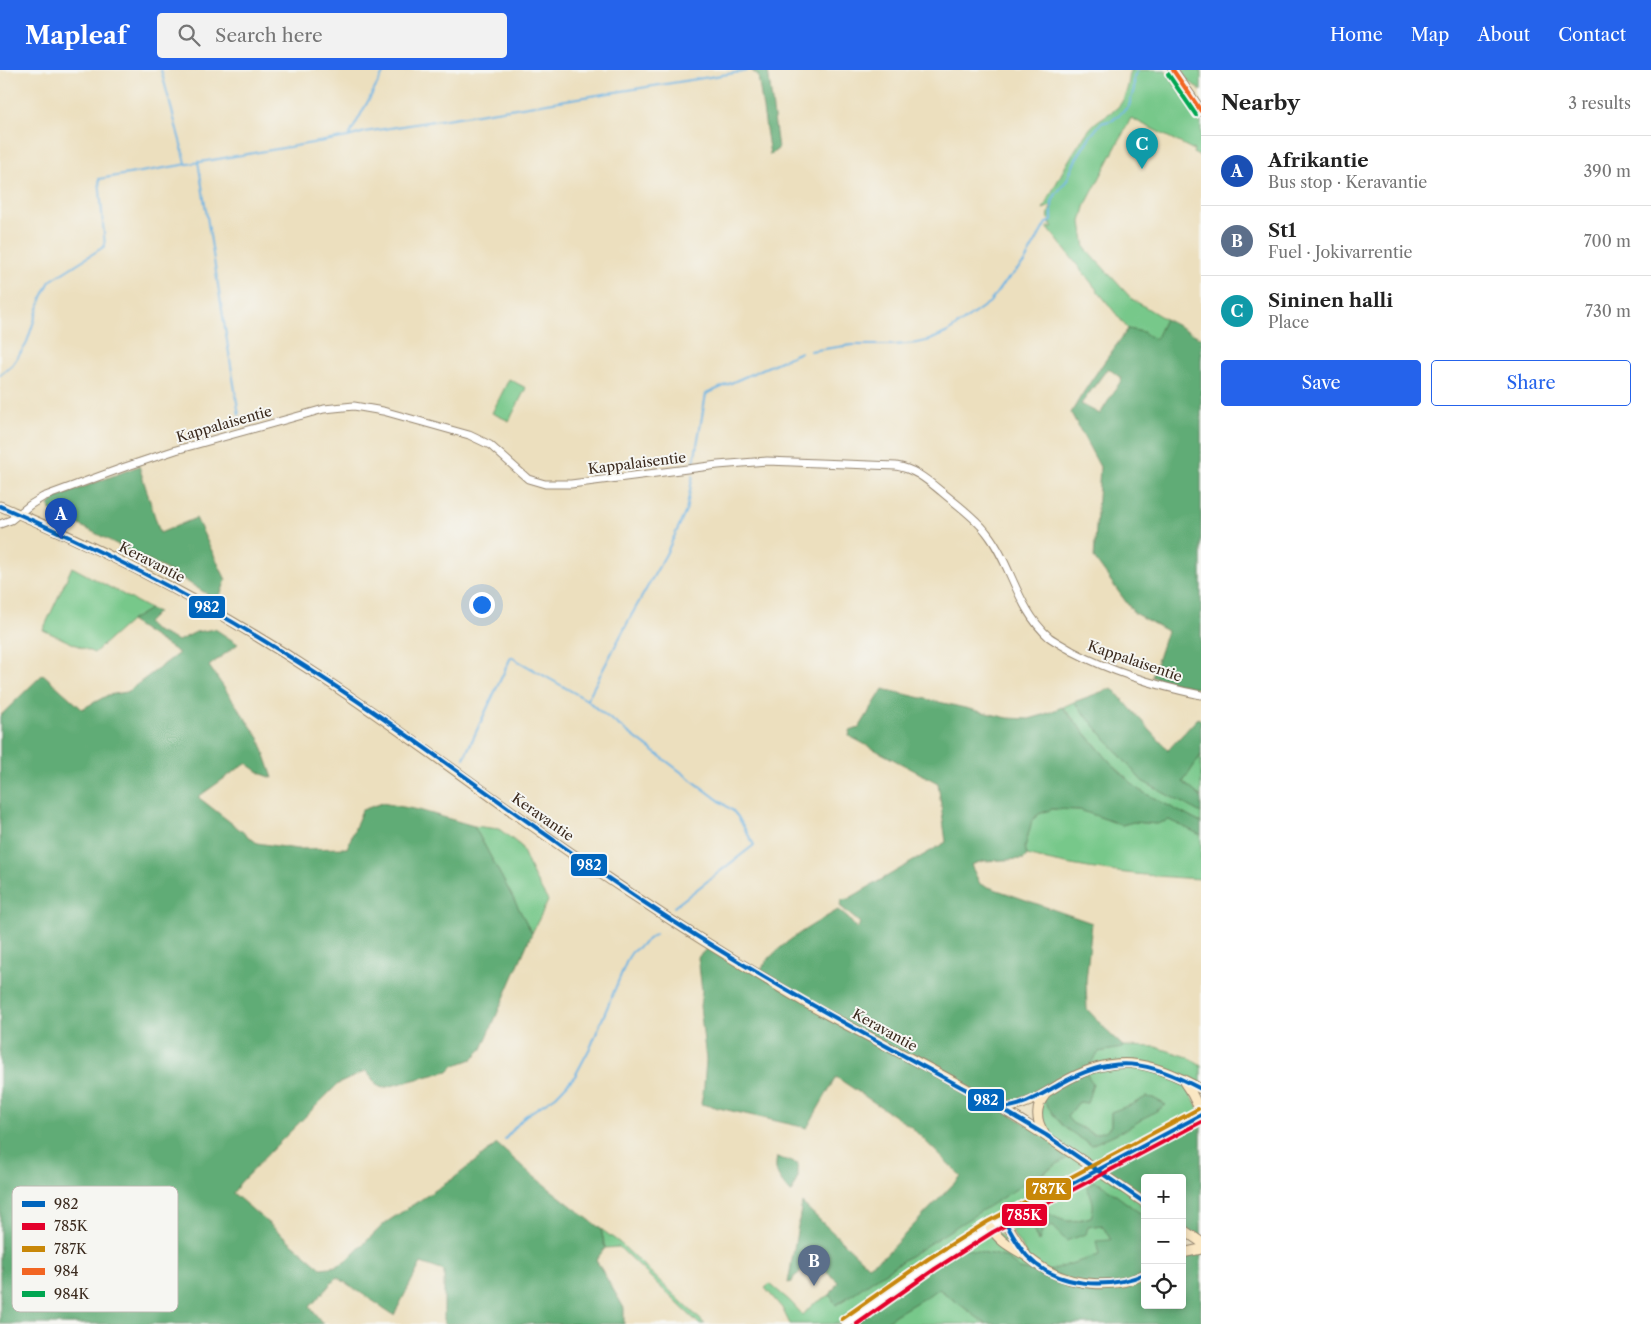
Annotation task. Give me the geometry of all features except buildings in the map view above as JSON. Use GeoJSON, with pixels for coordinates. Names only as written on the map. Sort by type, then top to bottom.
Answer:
{"type":"FeatureCollection","features":[{"type":"Feature","properties":{"kind":"main road","name":"Keravantie"},"geometry":{"type":"LineString","coordinates":[[0,506],[74,538],[151,577],[251,634],[318,675],[394,726],[592,868],[681,927],[808,1003],[1000,1108],[1046,1136],[1141,1200]]}},
{"type":"Feature","properties":{"kind":"main road"},"geometry":{"type":"LineString","coordinates":[[1000,1108],[1015,1107],[1039,1097],[1072,1077],[1111,1064],[1141,1064],[1156,1068],[1201,1089]]}},
{"type":"Feature","properties":{"kind":"main road"},"geometry":{"type":"LineString","coordinates":[[1180,1078],[1188,1088],[1201,1114]]}},
{"type":"Feature","properties":{"kind":"main road"},"geometry":{"type":"LineString","coordinates":[[1046,1136],[1039,1125],[1037,1114],[1042,1098],[1047,1092]]}},
{"type":"Feature","properties":{"kind":"main road"},"geometry":{"type":"LineString","coordinates":[[1004,1220],[1028,1257]]}},
{"type":"Feature","properties":{"kind":"main road"},"geometry":{"type":"LineString","coordinates":[[990,1228],[998,1239],[1005,1244],[1048,1271],[1064,1278],[1082,1283],[1104,1284],[1124,1281],[1141,1275]]}},
{"type":"Feature","properties":{"kind":"main road"},"geometry":{"type":"LineString","coordinates":[[1186,1231],[1201,1242]]}},
{"type":"Feature","properties":{"kind":"main road"},"geometry":{"type":"LineString","coordinates":[[1186,1252],[1201,1250]]}},
{"type":"Feature","properties":{"kind":"street"},"geometry":{"type":"LineString","coordinates":[[1174,70],[1201,111]]}},
{"type":"Feature","properties":{"kind":"street","name":"Kappalaisentie"},"geometry":{"type":"LineString","coordinates":[[0,524],[11,520],[43,497],[176,450],[324,409],[354,406],[383,411],[469,435],[490,445],[528,479],[545,484],[571,484],[718,465],[767,461],[896,466],[913,470],[920,474],[986,532],[1021,599],[1038,624],[1050,637],[1085,658],[1100,664],[1155,684],[1201,695]]}},
{"type":"Feature","properties":{"kind":"street"},"geometry":{"type":"LineString","coordinates":[[846,1324],[932,1264],[990,1228],[1201,1114]]}},
{"type":"Feature","properties":{"kind":"green space"},"geometry":{"type":"Polygon","coordinates":[[[751,70],[768,70],[778,149],[770,155],[758,76],[751,70]]]}},
{"type":"Feature","properties":{"kind":"green space"},"geometry":{"type":"Polygon","coordinates":[[[1130,70],[1165,70],[1201,123],[1201,157],[1193,153],[1194,150],[1131,118],[1086,204],[1081,222],[1085,248],[1132,299],[1165,319],[1155,340],[1143,332],[1128,329],[1047,227],[1053,227],[1048,216],[1053,205],[1043,209],[1081,140],[1095,123],[1118,107],[1124,99],[1130,70]]]}},
{"type":"Feature","properties":{"kind":"green space"},"geometry":{"type":"Polygon","coordinates":[[[1180,70],[1201,70],[1201,91],[1188,80],[1180,70]]]}},
{"type":"Feature","properties":{"kind":"green space"},"geometry":{"type":"Polygon","coordinates":[[[1165,319],[1201,338],[1201,689],[1152,677],[1167,631],[1134,613],[1094,558],[1100,467],[1071,413],[1128,329],[1143,332],[1155,340],[1165,319]],[[1108,368],[1081,404],[1100,414],[1122,379],[1108,368]]]}},
{"type":"Feature","properties":{"kind":"green space"},"geometry":{"type":"Polygon","coordinates":[[[509,379],[526,388],[509,421],[492,413],[509,379]]]}},
{"type":"Feature","properties":{"kind":"green space"},"geometry":{"type":"Polygon","coordinates":[[[139,466],[160,533],[196,518],[226,580],[218,601],[175,574],[50,510],[49,505],[55,498],[139,466]]]}},
{"type":"Feature","properties":{"kind":"green space"},"geometry":{"type":"Polygon","coordinates":[[[72,567],[150,609],[130,621],[94,653],[43,630],[72,567]]]}},
{"type":"Feature","properties":{"kind":"green space"},"geometry":{"type":"Polygon","coordinates":[[[150,609],[158,612],[147,623],[152,629],[178,641],[196,632],[215,629],[238,644],[209,666],[259,738],[273,778],[262,774],[246,763],[198,797],[257,843],[297,849],[347,848],[362,810],[382,803],[419,810],[474,826],[532,933],[482,1049],[472,1059],[453,1066],[448,1071],[383,1088],[378,1086],[366,1071],[338,1084],[240,1183],[233,1193],[321,1268],[337,1266],[346,1261],[385,1223],[454,1178],[497,1144],[532,1175],[601,1229],[605,1248],[596,1260],[624,1308],[624,1324],[444,1324],[444,1271],[421,1263],[394,1315],[337,1277],[310,1307],[323,1324],[0,1324],[0,716],[43,674],[82,709],[108,695],[127,692],[179,653],[130,621],[150,609]]]}},
{"type":"Feature","properties":{"kind":"green space"},"geometry":{"type":"Polygon","coordinates":[[[1112,688],[1168,750],[1198,718],[1201,720],[1201,755],[1183,782],[1201,797],[1201,813],[1142,781],[1074,702],[1112,688]]]}},
{"type":"Feature","properties":{"kind":"green space"},"geometry":{"type":"Polygon","coordinates":[[[883,689],[1008,718],[1029,719],[1062,707],[1111,763],[1139,790],[1201,823],[1201,835],[1169,820],[1157,824],[1133,822],[1122,825],[1080,810],[1052,809],[1039,814],[1032,820],[1025,847],[1027,855],[1024,859],[983,861],[971,865],[980,884],[1092,923],[1086,981],[1087,1009],[1123,1046],[1122,1048],[1099,1052],[1085,1071],[1093,1084],[1087,1103],[1079,1102],[1067,1117],[1072,1123],[1094,1134],[1105,1131],[1111,1126],[1111,1112],[1146,1097],[1153,1098],[1166,1105],[1126,1129],[1091,1145],[1065,1128],[1042,1098],[1001,1108],[1074,1154],[908,1257],[836,1305],[830,1295],[838,1282],[816,1261],[794,1277],[792,1282],[788,1283],[802,1203],[868,1266],[885,1255],[961,1176],[911,1127],[836,1077],[807,1128],[701,1104],[706,1060],[700,1006],[702,991],[698,957],[711,945],[758,974],[764,964],[783,946],[838,910],[857,929],[860,923],[840,906],[841,900],[848,899],[946,842],[938,783],[849,736],[850,731],[859,728],[883,689]]]}},
{"type":"Feature","properties":{"kind":"green space"},"geometry":{"type":"Polygon","coordinates":[[[1074,702],[1142,781],[1201,813],[1201,823],[1139,790],[1111,763],[1063,707],[1074,702]]]}},
{"type":"Feature","properties":{"kind":"green space"},"geometry":{"type":"Polygon","coordinates":[[[1201,755],[1201,797],[1183,782],[1201,755]]]}},
{"type":"Feature","properties":{"kind":"green space"},"geometry":{"type":"Polygon","coordinates":[[[1052,809],[1080,810],[1122,825],[1133,822],[1157,824],[1169,820],[1201,835],[1201,879],[1113,872],[1069,865],[1027,855],[1025,847],[1032,820],[1039,814],[1052,809]]]}},
{"type":"Feature","properties":{"kind":"green space"},"geometry":{"type":"Polygon","coordinates":[[[474,826],[499,829],[521,846],[534,877],[548,901],[532,933],[474,826]]]}},
{"type":"Feature","properties":{"kind":"green space"},"geometry":{"type":"Polygon","coordinates":[[[1123,1046],[1156,1047],[1188,1057],[1201,1066],[1201,1089],[1181,1078],[1201,1112],[1100,1172],[1141,1200],[1141,1214],[1100,1183],[1093,1181],[1087,1188],[1094,1202],[1091,1217],[1032,1227],[1038,1242],[1043,1228],[1102,1225],[1111,1240],[1100,1255],[1049,1271],[1064,1278],[1020,1269],[1005,1257],[958,1247],[846,1324],[790,1324],[782,1308],[765,1288],[770,1284],[803,1315],[812,1305],[830,1295],[836,1305],[972,1216],[1055,1166],[1039,1125],[1042,1098],[1091,1145],[1126,1129],[1166,1105],[1153,1098],[1146,1097],[1111,1112],[1111,1126],[1105,1131],[1094,1134],[1072,1123],[1067,1117],[1079,1102],[1087,1103],[1085,1071],[1098,1052],[1123,1046]],[[1004,1220],[991,1227],[1029,1259],[1004,1220]]]}},
{"type":"Feature","properties":{"kind":"green space"},"geometry":{"type":"Polygon","coordinates":[[[1201,1115],[1201,1242],[1186,1232],[1186,1174],[1141,1174],[1141,1200],[1100,1172],[1201,1115]]]}},
{"type":"Feature","properties":{"kind":"green space"},"geometry":{"type":"Polygon","coordinates":[[[777,1157],[798,1164],[798,1177],[791,1193],[777,1172],[777,1157]]]}},
{"type":"Feature","properties":{"kind":"green space"},"geometry":{"type":"Polygon","coordinates":[[[1093,1181],[1100,1183],[1141,1214],[1141,1309],[1186,1309],[1186,1252],[1201,1250],[1201,1324],[986,1324],[939,1289],[883,1324],[846,1324],[958,1247],[1005,1257],[1020,1269],[1060,1277],[1048,1271],[1099,1255],[1096,1241],[1111,1240],[1102,1225],[1088,1227],[1086,1234],[1066,1241],[1053,1226],[1043,1228],[1039,1242],[1032,1227],[1050,1214],[1066,1221],[1091,1217],[1093,1202],[1087,1188],[1093,1181]]]}},
{"type":"Feature","properties":{"kind":"green space"},"geometry":{"type":"Polygon","coordinates":[[[601,1229],[620,1243],[705,1324],[699,1324],[619,1247],[605,1248],[601,1229]]]}},
{"type":"Feature","properties":{"kind":"green space"},"geometry":{"type":"Polygon","coordinates":[[[939,1289],[986,1324],[883,1324],[895,1315],[939,1289]]]}},
{"type":"Feature","properties":{"kind":"waterway"},"geometry":{"type":"LineString","coordinates":[[161,70],[186,163]]}},
{"type":"Feature","properties":{"kind":"waterway"},"geometry":{"type":"LineString","coordinates":[[349,136],[385,70]]}},
{"type":"Feature","properties":{"kind":"waterway"},"geometry":{"type":"LineString","coordinates":[[810,351],[852,345],[895,345],[930,340],[948,332],[990,302],[1002,285],[1024,263],[1046,223],[1052,221],[1052,202],[1067,180],[1076,159],[1089,138],[1101,123],[1113,120],[1129,106],[1134,89],[1134,77],[1138,70]]}},
{"type":"Feature","properties":{"kind":"waterway"},"geometry":{"type":"LineString","coordinates":[[0,375],[12,365],[26,345],[42,297],[50,281],[105,246],[99,179],[348,137],[365,132],[747,71]]}},
{"type":"Feature","properties":{"kind":"waterway"},"geometry":{"type":"LineString","coordinates":[[198,161],[239,415]]}},
{"type":"Feature","properties":{"kind":"waterway"},"geometry":{"type":"LineString","coordinates":[[694,462],[706,394],[801,352]]}},
{"type":"Feature","properties":{"kind":"waterway"},"geometry":{"type":"LineString","coordinates":[[587,700],[666,554],[686,511],[693,475]]}},
{"type":"Feature","properties":{"kind":"waterway"},"geometry":{"type":"LineString","coordinates":[[464,758],[511,657],[587,700],[733,811],[754,845],[674,907]]}},
{"type":"Feature","properties":{"kind":"waterway"},"geometry":{"type":"LineString","coordinates":[[505,1139],[525,1116],[556,1096],[575,1076],[591,1046],[628,958],[632,952],[655,934]]}},
{"type":"Feature","properties":{"kind":"transit line","name":"984"},"geometry":{"type":"LineString","coordinates":[[1173,70],[1201,111]]}},
{"type":"Feature","properties":{"kind":"transit line","name":"984K"},"geometry":{"type":"LineString","coordinates":[[1168,74],[1196,115]]}},
{"type":"Feature","properties":{"kind":"transit line","name":"982"},"geometry":{"type":"LineString","coordinates":[[0,506],[144,573],[248,631],[373,711],[594,869],[727,955],[817,1008],[1000,1108],[1024,1103],[1079,1074],[1114,1065],[1131,1064],[1147,1067],[1182,1079],[1201,1089]]}},
{"type":"Feature","properties":{"kind":"transit line","name":"982"},"geometry":{"type":"LineString","coordinates":[[993,1104],[1046,1135],[1141,1200]]}},
{"type":"Feature","properties":{"kind":"transit line","name":"787K"},"geometry":{"type":"LineString","coordinates":[[842,1319],[928,1259],[987,1222],[1198,1109]]}},
{"type":"Feature","properties":{"kind":"transit line","name":"982"},"geometry":{"type":"LineString","coordinates":[[1141,1275],[1099,1284],[1067,1280],[1052,1274],[1027,1256],[1004,1220],[1201,1115]]}},
{"type":"Feature","properties":{"kind":"transit line","name":"785K"},"geometry":{"type":"LineString","coordinates":[[857,1324],[935,1269],[993,1232],[1201,1122]]}},
{"type":"Feature","properties":{"kind":"place","name":"Sininen halli"},"geometry":{"type":"Point","coordinates":[1142,169]}},
{"type":"Feature","properties":{"kind":"place","name":"Afrikantie"},"geometry":{"type":"Point","coordinates":[61,539]}},
{"type":"Feature","properties":{"kind":"place","name":"St1"},"geometry":{"type":"Point","coordinates":[814,1286]}}]}
